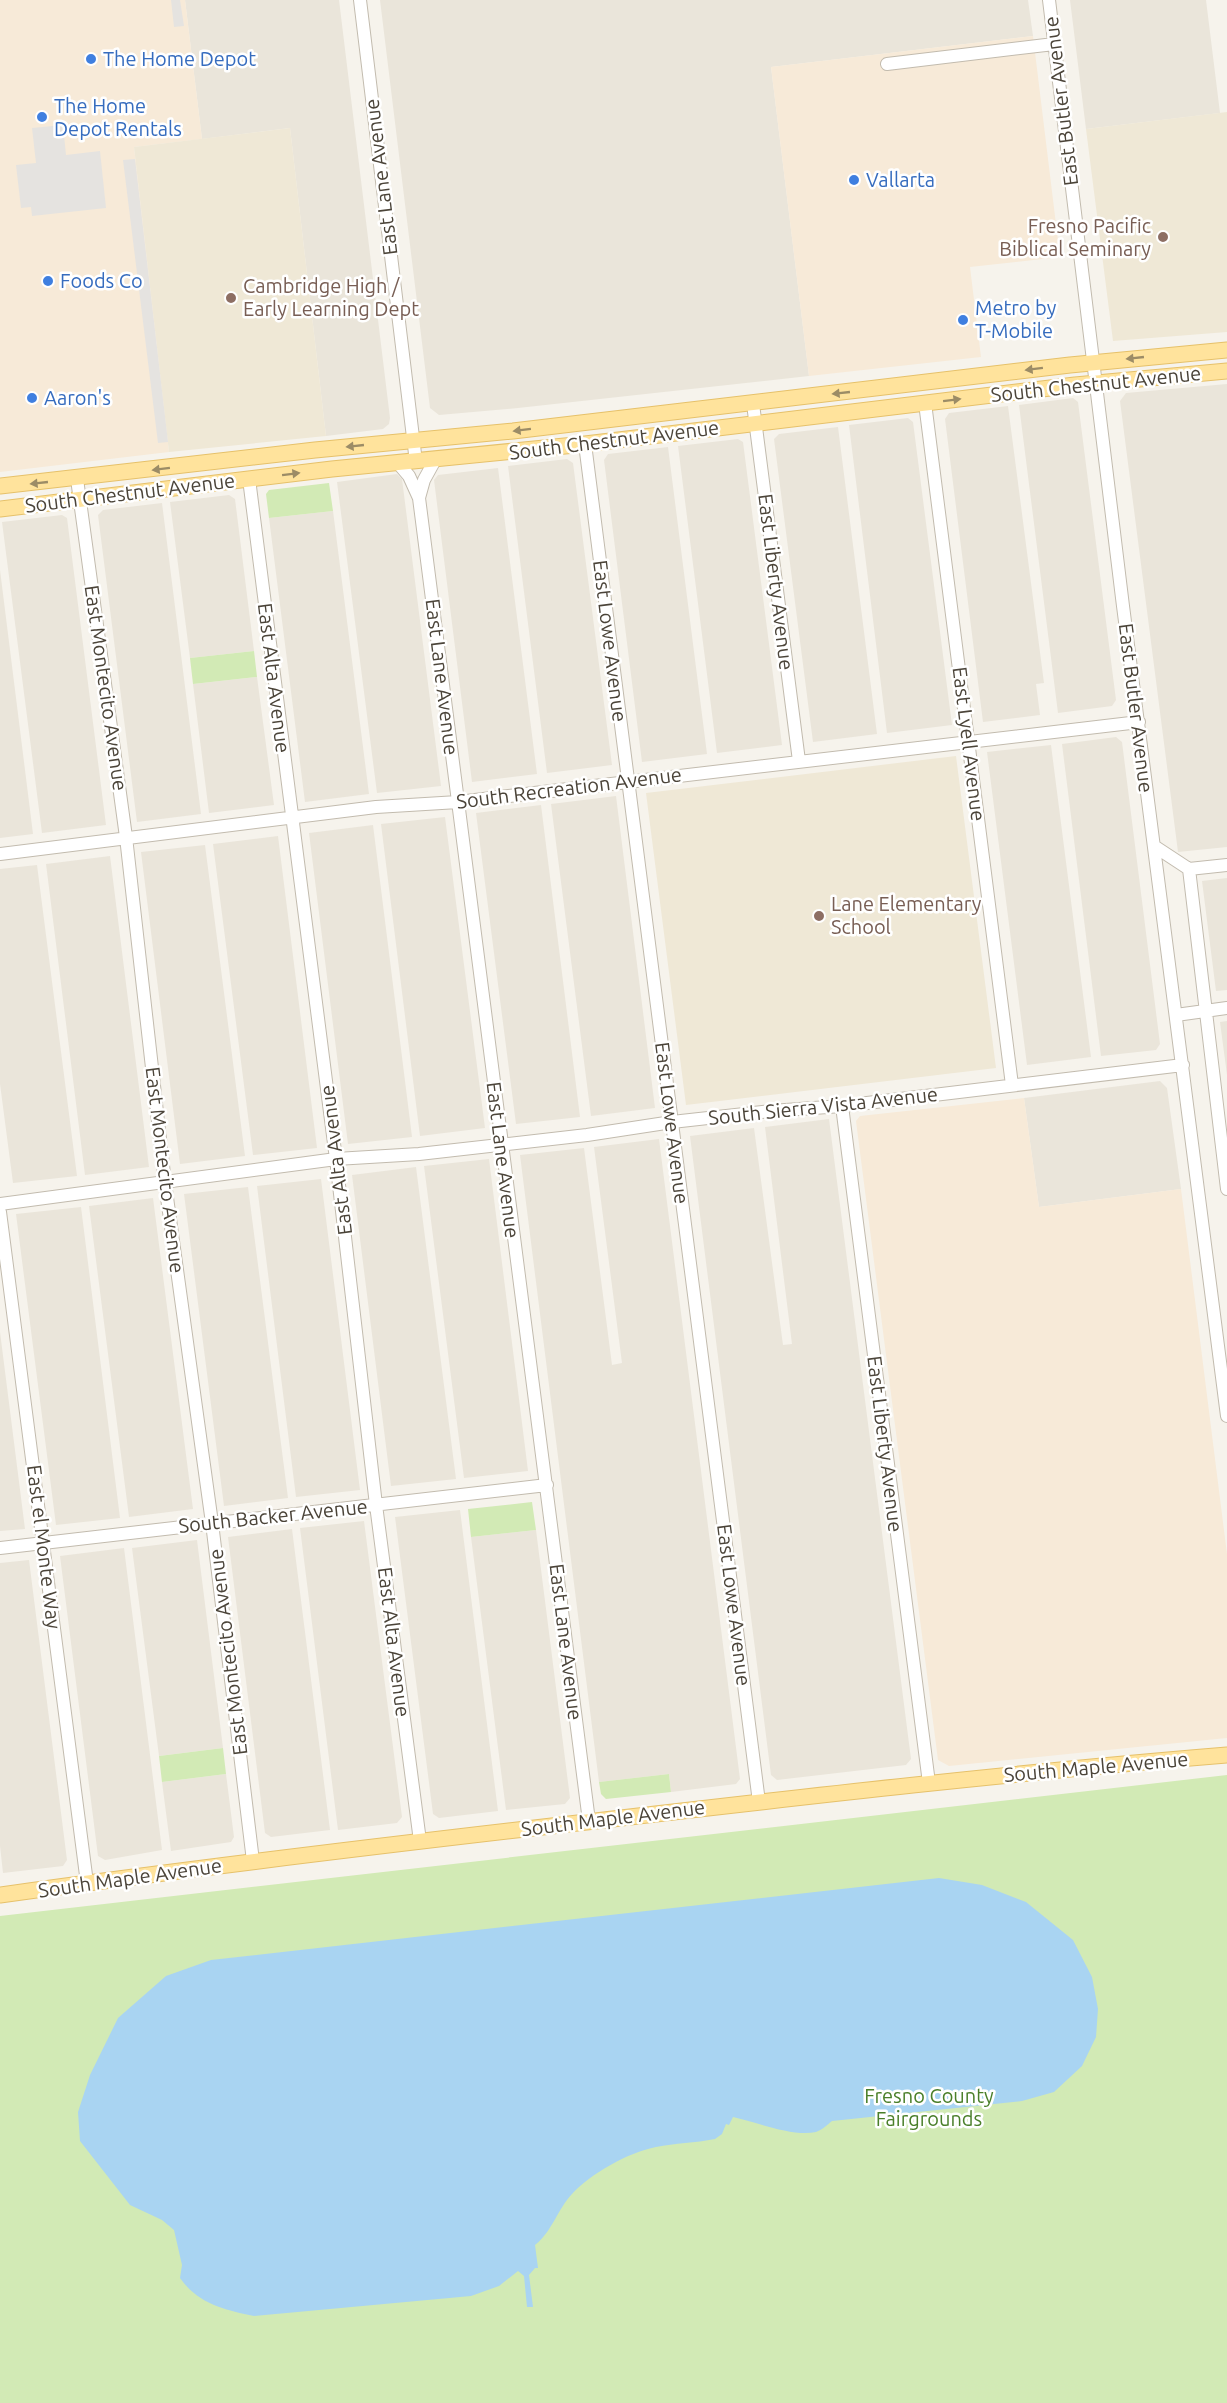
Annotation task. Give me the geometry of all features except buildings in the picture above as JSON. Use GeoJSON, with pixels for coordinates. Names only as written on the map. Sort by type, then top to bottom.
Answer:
{"type":"FeatureCollection","features":[{"type":"Feature","properties":{"kind":"main road","name":"South Chestnut Avenue"},"geometry":{"type":"LineString","coordinates":[[0,487],[315,450],[753,404],[1092,363],[1227,350]]}},
{"type":"Feature","properties":{"kind":"main road","name":"South Chestnut Avenue"},"geometry":{"type":"LineString","coordinates":[[0,509],[249,479],[537,450],[1095,383],[1227,371]]}},
{"type":"Feature","properties":{"kind":"main road"},"geometry":{"type":"LineString","coordinates":[[537,450],[541,439],[618,430],[625,424],[627,418]]}},
{"type":"Feature","properties":{"kind":"main road","name":"South Maple Avenue"},"geometry":{"type":"LineString","coordinates":[[0,1895],[589,1821],[929,1783],[1227,1755]]}},
{"type":"Feature","properties":{"kind":"street","name":"East Lane Avenue"},"geometry":{"type":"LineString","coordinates":[[360,0],[416,462]]}},
{"type":"Feature","properties":{"kind":"street","name":"East Butler Avenue"},"geometry":{"type":"LineString","coordinates":[[1048,0],[1182,1065],[1224,1369],[1227,1416]]}},
{"type":"Feature","properties":{"kind":"street"},"geometry":{"type":"LineString","coordinates":[[887,64],[1054,44]]}},
{"type":"Feature","properties":{"kind":"street","name":"East Lyell Avenue"},"geometry":{"type":"LineString","coordinates":[[925,403],[1012,1085]]}},
{"type":"Feature","properties":{"kind":"street","name":"East Liberty Avenue"},"geometry":{"type":"LineString","coordinates":[[753,404],[799,761]]}},
{"type":"Feature","properties":{"kind":"street","name":"East Lowe Avenue"},"geometry":{"type":"LineString","coordinates":[[585,444],[759,1802]]}},
{"type":"Feature","properties":{"kind":"street","name":"East Lane Avenue"},"geometry":{"type":"LineString","coordinates":[[419,498],[424,480],[435,460]]}},
{"type":"Feature","properties":{"kind":"street","name":"East Lane Avenue"},"geometry":{"type":"LineString","coordinates":[[398,464],[409,476],[419,498],[589,1821]]}},
{"type":"Feature","properties":{"kind":"street","name":"East Montecito Avenue"},"geometry":{"type":"LineString","coordinates":[[77,479],[126,837],[165,1183],[212,1523],[253,1862]]}},
{"type":"Feature","properties":{"kind":"street","name":"East Alta Avenue"},"geometry":{"type":"LineString","coordinates":[[249,479],[336,1160],[376,1505],[420,1841]]}},
{"type":"Feature","properties":{"kind":"street","name":"South Recreation Avenue"},"geometry":{"type":"LineString","coordinates":[[0,854],[376,807],[458,802],[1139,722]]}},
{"type":"Feature","properties":{"kind":"street"},"geometry":{"type":"LineString","coordinates":[[1154,846],[1189,869],[1227,865]]}},
{"type":"Feature","properties":{"kind":"street"},"geometry":{"type":"LineString","coordinates":[[1189,869],[1204,1011],[1225,1151],[1227,1189]]}},
{"type":"Feature","properties":{"kind":"street"},"geometry":{"type":"LineString","coordinates":[[1176,1015],[1227,1008]]}},
{"type":"Feature","properties":{"kind":"street","name":"South Sierra Vista Avenue"},"geometry":{"type":"LineString","coordinates":[[0,1204],[336,1160],[501,1145],[672,1122],[842,1106],[1182,1065]]}},
{"type":"Feature","properties":{"kind":"street","name":"East Liberty Avenue"},"geometry":{"type":"LineString","coordinates":[[842,1106],[929,1783]]}},
{"type":"Feature","properties":{"kind":"street","name":"East el Monte Way"},"geometry":{"type":"LineString","coordinates":[[0,1212],[87,1883]]}},
{"type":"Feature","properties":{"kind":"street","name":"South Backer Avenue"},"geometry":{"type":"LineString","coordinates":[[0,1548],[44,1541],[547,1485]]}},
{"type":"Feature","properties":{"kind":"shaded area"},"geometry":{"type":"Polygon","coordinates":[[[0,0],[185,0],[202,139],[134,147],[169,452],[0,472],[0,0]]]}},
{"type":"Feature","properties":{"kind":"shaded area"},"geometry":{"type":"Polygon","coordinates":[[[171,0],[180,0],[184,26],[174,27],[171,0]]]}},
{"type":"Feature","properties":{"kind":"shaded area"},"geometry":{"type":"Polygon","coordinates":[[[185,0],[339,0],[390,418],[389,424],[383,429],[326,436],[290,128],[202,139],[185,0]]]}},
{"type":"Feature","properties":{"kind":"shaded area"},"geometry":{"type":"Polygon","coordinates":[[[380,0],[1028,0],[1033,36],[771,67],[809,376],[439,415],[430,408],[380,0]]]}},
{"type":"Feature","properties":{"kind":"shaded area"},"geometry":{"type":"Polygon","coordinates":[[[1070,0],[1206,0],[1220,113],[1086,129],[1070,0]]]}},
{"type":"Feature","properties":{"kind":"shaded area"},"geometry":{"type":"Polygon","coordinates":[[[1033,36],[1060,257],[970,267],[981,357],[809,376],[771,67],[1033,36]]]}},
{"type":"Feature","properties":{"kind":"shaded area","name":"Fresno Pacific Biblical Seminary"},"geometry":{"type":"Polygon","coordinates":[[[1227,112],[1227,332],[1113,341],[1086,129],[1227,112]]]}},
{"type":"Feature","properties":{"kind":"shaded area"},"geometry":{"type":"Polygon","coordinates":[[[63,125],[66,155],[100,151],[106,208],[32,216],[31,207],[21,208],[16,165],[36,163],[32,128],[63,125]]]}},
{"type":"Feature","properties":{"kind":"shaded area","name":"Cambridge High / Early Learning Dept"},"geometry":{"type":"Polygon","coordinates":[[[290,128],[326,436],[169,452],[134,147],[290,128]]]}},
{"type":"Feature","properties":{"kind":"shaded area"},"geometry":{"type":"Polygon","coordinates":[[[135,159],[168,442],[158,443],[123,160],[135,159]]]}},
{"type":"Feature","properties":{"kind":"shaded area"},"geometry":{"type":"Polygon","coordinates":[[[1227,384],[1227,847],[1178,852],[1120,401],[1126,393],[1227,384]]]}},
{"type":"Feature","properties":{"kind":"shaded area"},"geometry":{"type":"Polygon","coordinates":[[[1073,398],[1078,402],[1116,700],[1112,706],[1058,713],[1019,405],[1073,398]]]}},
{"type":"Feature","properties":{"kind":"shaded area"},"geometry":{"type":"Polygon","coordinates":[[[1008,406],[1044,683],[1036,684],[1040,715],[983,722],[945,419],[949,413],[1008,406]]]}},
{"type":"Feature","properties":{"kind":"shaded area"},"geometry":{"type":"Polygon","coordinates":[[[908,418],[913,422],[952,725],[887,733],[849,425],[908,418]]]}},
{"type":"Feature","properties":{"kind":"shaded area"},"geometry":{"type":"Polygon","coordinates":[[[838,427],[877,734],[813,742],[774,439],[779,434],[838,427]]]}},
{"type":"Feature","properties":{"kind":"shaded area"},"geometry":{"type":"Polygon","coordinates":[[[738,439],[743,442],[782,745],[717,753],[678,446],[738,439]]]}},
{"type":"Feature","properties":{"kind":"shaded area"},"geometry":{"type":"Polygon","coordinates":[[[668,447],[707,754],[642,762],[604,460],[608,454],[668,447]]]}},
{"type":"Feature","properties":{"kind":"shaded area"},"geometry":{"type":"Polygon","coordinates":[[[567,459],[573,463],[612,765],[547,773],[508,466],[567,459]]]}},
{"type":"Feature","properties":{"kind":"shaded area"},"geometry":{"type":"Polygon","coordinates":[[[498,468],[537,774],[472,782],[434,480],[438,475],[498,468]]]}},
{"type":"Feature","properties":{"kind":"shaded area"},"geometry":{"type":"Polygon","coordinates":[[[397,474],[402,479],[441,786],[377,793],[337,482],[397,474]]]}},
{"type":"Feature","properties":{"kind":"shaded area"},"geometry":{"type":"Polygon","coordinates":[[[229,495],[235,499],[254,651],[190,658],[170,502],[229,495]]]}},
{"type":"Feature","properties":{"kind":"shaded area"},"geometry":{"type":"Polygon","coordinates":[[[162,503],[201,814],[137,822],[98,515],[103,510],[162,503]]]}},
{"type":"Feature","properties":{"kind":"shaded area"},"geometry":{"type":"Polygon","coordinates":[[[333,511],[369,794],[305,802],[269,518],[333,511]]]}},
{"type":"Feature","properties":{"kind":"shaded area"},"geometry":{"type":"Polygon","coordinates":[[[62,515],[67,518],[106,825],[42,833],[2,522],[62,515]]]}},
{"type":"Feature","properties":{"kind":"shaded area"},"geometry":{"type":"Polygon","coordinates":[[[0,570],[33,834],[0,838],[0,570]]]}},
{"type":"Feature","properties":{"kind":"shaded area"},"geometry":{"type":"Polygon","coordinates":[[[257,677],[274,805],[209,813],[193,684],[257,677]]]}},
{"type":"Feature","properties":{"kind":"shaded area"},"geometry":{"type":"Polygon","coordinates":[[[1116,737],[1122,742],[1160,1044],[1156,1050],[1101,1056],[1062,744],[1116,737]]]}},
{"type":"Feature","properties":{"kind":"shaded area"},"geometry":{"type":"Polygon","coordinates":[[[1051,745],[1091,1057],[1027,1065],[987,752],[1051,745]]]}},
{"type":"Feature","properties":{"kind":"shaded area","name":"Lane Elementary School"},"geometry":{"type":"Polygon","coordinates":[[[956,756],[996,1068],[686,1105],[646,793],[956,756]]]}},
{"type":"Feature","properties":{"kind":"shaded area"},"geometry":{"type":"Polygon","coordinates":[[[616,796],[655,1108],[591,1116],[551,804],[616,796]]]}},
{"type":"Feature","properties":{"kind":"shaded area"},"geometry":{"type":"Polygon","coordinates":[[[541,805],[580,1117],[516,1124],[476,813],[541,805]]]}},
{"type":"Feature","properties":{"kind":"shaded area"},"geometry":{"type":"Polygon","coordinates":[[[445,817],[485,1128],[420,1136],[381,824],[445,817]]]}},
{"type":"Feature","properties":{"kind":"shaded area"},"geometry":{"type":"Polygon","coordinates":[[[373,825],[412,1137],[348,1144],[309,833],[373,825]]]}},
{"type":"Feature","properties":{"kind":"shaded area"},"geometry":{"type":"Polygon","coordinates":[[[278,836],[317,1148],[253,1155],[213,844],[278,836]]]}},
{"type":"Feature","properties":{"kind":"shaded area"},"geometry":{"type":"Polygon","coordinates":[[[205,845],[245,1156],[180,1164],[141,852],[205,845]]]}},
{"type":"Feature","properties":{"kind":"shaded area"},"geometry":{"type":"Polygon","coordinates":[[[110,856],[149,1167],[85,1175],[46,864],[110,856]]]}},
{"type":"Feature","properties":{"kind":"shaded area"},"geometry":{"type":"Polygon","coordinates":[[[37,865],[77,1176],[13,1183],[0,1084],[0,869],[37,865]]]}},
{"type":"Feature","properties":{"kind":"shaded area"},"geometry":{"type":"Polygon","coordinates":[[[1227,878],[1227,990],[1216,991],[1202,881],[1227,878]]]}},
{"type":"Feature","properties":{"kind":"shaded area"},"geometry":{"type":"Polygon","coordinates":[[[1227,1021],[1227,1075],[1220,1022],[1227,1021]]]}},
{"type":"Feature","properties":{"kind":"shaded area"},"geometry":{"type":"Polygon","coordinates":[[[1160,1081],[1167,1088],[1181,1189],[1039,1207],[1024,1098],[1160,1081]]]}},
{"type":"Feature","properties":{"kind":"shaded area"},"geometry":{"type":"Polygon","coordinates":[[[1024,1098],[1039,1207],[1181,1189],[1227,1554],[1227,1738],[949,1766],[938,1760],[856,1121],[860,1116],[1024,1098]]]}},
{"type":"Feature","properties":{"kind":"shaded area"},"geometry":{"type":"Polygon","coordinates":[[[829,1119],[911,1759],[906,1765],[777,1780],[771,1775],[690,1136],[754,1128],[783,1345],[792,1344],[765,1127],[829,1119]]]}},
{"type":"Feature","properties":{"kind":"shaded area"},"geometry":{"type":"Polygon","coordinates":[[[659,1139],[740,1779],[736,1784],[671,1792],[669,1774],[599,1782],[520,1155],[584,1148],[612,1365],[622,1363],[594,1147],[659,1139]]]}},
{"type":"Feature","properties":{"kind":"shaded area"},"geometry":{"type":"Polygon","coordinates":[[[489,1159],[528,1471],[464,1478],[424,1166],[489,1159]]]}},
{"type":"Feature","properties":{"kind":"shaded area"},"geometry":{"type":"Polygon","coordinates":[[[416,1167],[456,1479],[391,1486],[352,1175],[416,1167]]]}},
{"type":"Feature","properties":{"kind":"shaded area"},"geometry":{"type":"Polygon","coordinates":[[[321,1179],[360,1490],[296,1497],[257,1186],[321,1179]]]}},
{"type":"Feature","properties":{"kind":"shaded area"},"geometry":{"type":"Polygon","coordinates":[[[248,1187],[288,1498],[224,1506],[184,1194],[248,1187]]]}},
{"type":"Feature","properties":{"kind":"shaded area"},"geometry":{"type":"Polygon","coordinates":[[[153,1198],[193,1509],[129,1517],[89,1206],[153,1198]]]}},
{"type":"Feature","properties":{"kind":"shaded area"},"geometry":{"type":"Polygon","coordinates":[[[81,1207],[120,1518],[56,1525],[16,1214],[81,1207]]]}},
{"type":"Feature","properties":{"kind":"shaded area"},"geometry":{"type":"Polygon","coordinates":[[[0,1332],[25,1529],[0,1531],[0,1332]]]}},
{"type":"Feature","properties":{"kind":"shaded area"},"geometry":{"type":"Polygon","coordinates":[[[460,1510],[498,1811],[439,1818],[433,1814],[395,1517],[460,1510]]]}},
{"type":"Feature","properties":{"kind":"shaded area"},"geometry":{"type":"Polygon","coordinates":[[[364,1521],[402,1817],[397,1823],[338,1830],[300,1528],[364,1521]]]}},
{"type":"Feature","properties":{"kind":"shaded area"},"geometry":{"type":"Polygon","coordinates":[[[292,1529],[330,1830],[271,1837],[265,1833],[228,1537],[292,1529]]]}},
{"type":"Feature","properties":{"kind":"shaded area"},"geometry":{"type":"Polygon","coordinates":[[[536,1530],[570,1798],[565,1804],[506,1810],[471,1537],[536,1530]]]}},
{"type":"Feature","properties":{"kind":"shaded area"},"geometry":{"type":"Polygon","coordinates":[[[197,1540],[223,1748],[159,1756],[132,1548],[197,1540]]]}},
{"type":"Feature","properties":{"kind":"shaded area"},"geometry":{"type":"Polygon","coordinates":[[[124,1548],[162,1850],[105,1860],[98,1856],[60,1556],[124,1548]]]}},
{"type":"Feature","properties":{"kind":"shaded area"},"geometry":{"type":"Polygon","coordinates":[[[29,1560],[67,1860],[63,1866],[3,1873],[0,1846],[0,1563],[29,1560]]]}},
{"type":"Feature","properties":{"kind":"shaded area"},"geometry":{"type":"Polygon","coordinates":[[[226,1774],[234,1837],[231,1842],[171,1851],[162,1782],[226,1774]]]}},
{"type":"Feature","properties":{"kind":"green space"},"geometry":{"type":"Polygon","coordinates":[[[329,483],[333,511],[269,518],[266,494],[269,490],[329,483]]]}},
{"type":"Feature","properties":{"kind":"green space"},"geometry":{"type":"Polygon","coordinates":[[[254,651],[257,677],[193,684],[190,658],[254,651]]]}},
{"type":"Feature","properties":{"kind":"green space"},"geometry":{"type":"Polygon","coordinates":[[[532,1502],[536,1530],[471,1537],[468,1509],[532,1502]]]}},
{"type":"Feature","properties":{"kind":"green space"},"geometry":{"type":"Polygon","coordinates":[[[223,1748],[226,1774],[162,1782],[159,1756],[223,1748]]]}},
{"type":"Feature","properties":{"kind":"green space"},"geometry":{"type":"Polygon","coordinates":[[[669,1774],[671,1792],[606,1799],[601,1794],[599,1782],[669,1774]]]}},
{"type":"Feature","properties":{"kind":"green space","name":"Fresno County Fairgrounds"},"geometry":{"type":"Polygon","coordinates":[[[1227,1775],[1227,2403],[0,2403],[0,1916],[1227,1775]]]}},
{"type":"Feature","properties":{"kind":"water"},"geometry":{"type":"Polygon","coordinates":[[[939,1878],[982,1885],[1026,1902],[1073,1940],[1092,1977],[1098,2009],[1096,2037],[1082,2066],[1054,2092],[1022,2101],[832,2121],[816,2132],[807,2133],[786,2131],[733,2117],[729,2125],[726,2124],[722,2134],[715,2139],[663,2146],[622,2159],[580,2186],[567,2200],[546,2234],[535,2245],[538,2268],[535,2268],[529,2275],[533,2307],[527,2307],[524,2276],[518,2271],[499,2286],[471,2296],[254,2316],[223,2308],[204,2300],[187,2287],[180,2278],[182,2265],[174,2230],[162,2220],[130,2205],[80,2141],[78,2112],[90,2075],[118,2018],[166,1976],[211,1960],[939,1878]]]}},
{"type":"Feature","properties":{"kind":"place","name":"The Home Depot"},"geometry":{"type":"Point","coordinates":[91,59]}},
{"type":"Feature","properties":{"kind":"place","name":"The Home Depot Rentals"},"geometry":{"type":"Point","coordinates":[42,117]}},
{"type":"Feature","properties":{"kind":"place","name":"Vallarta"},"geometry":{"type":"Point","coordinates":[854,180]}},
{"type":"Feature","properties":{"kind":"place","name":"Fresno Pacific Biblical Seminary"},"geometry":{"type":"Point","coordinates":[1163,237]}},
{"type":"Feature","properties":{"kind":"place","name":"Foods Co"},"geometry":{"type":"Point","coordinates":[48,281]}},
{"type":"Feature","properties":{"kind":"place","name":"Cambridge High / Early Learning Dept"},"geometry":{"type":"Point","coordinates":[231,298]}},
{"type":"Feature","properties":{"kind":"place","name":"Metro by T-Mobile"},"geometry":{"type":"Point","coordinates":[963,320]}},
{"type":"Feature","properties":{"kind":"place","name":"Aaron's"},"geometry":{"type":"Point","coordinates":[32,398]}},
{"type":"Feature","properties":{"kind":"place","name":"Lane Elementary School"},"geometry":{"type":"Point","coordinates":[819,916]}}]}
